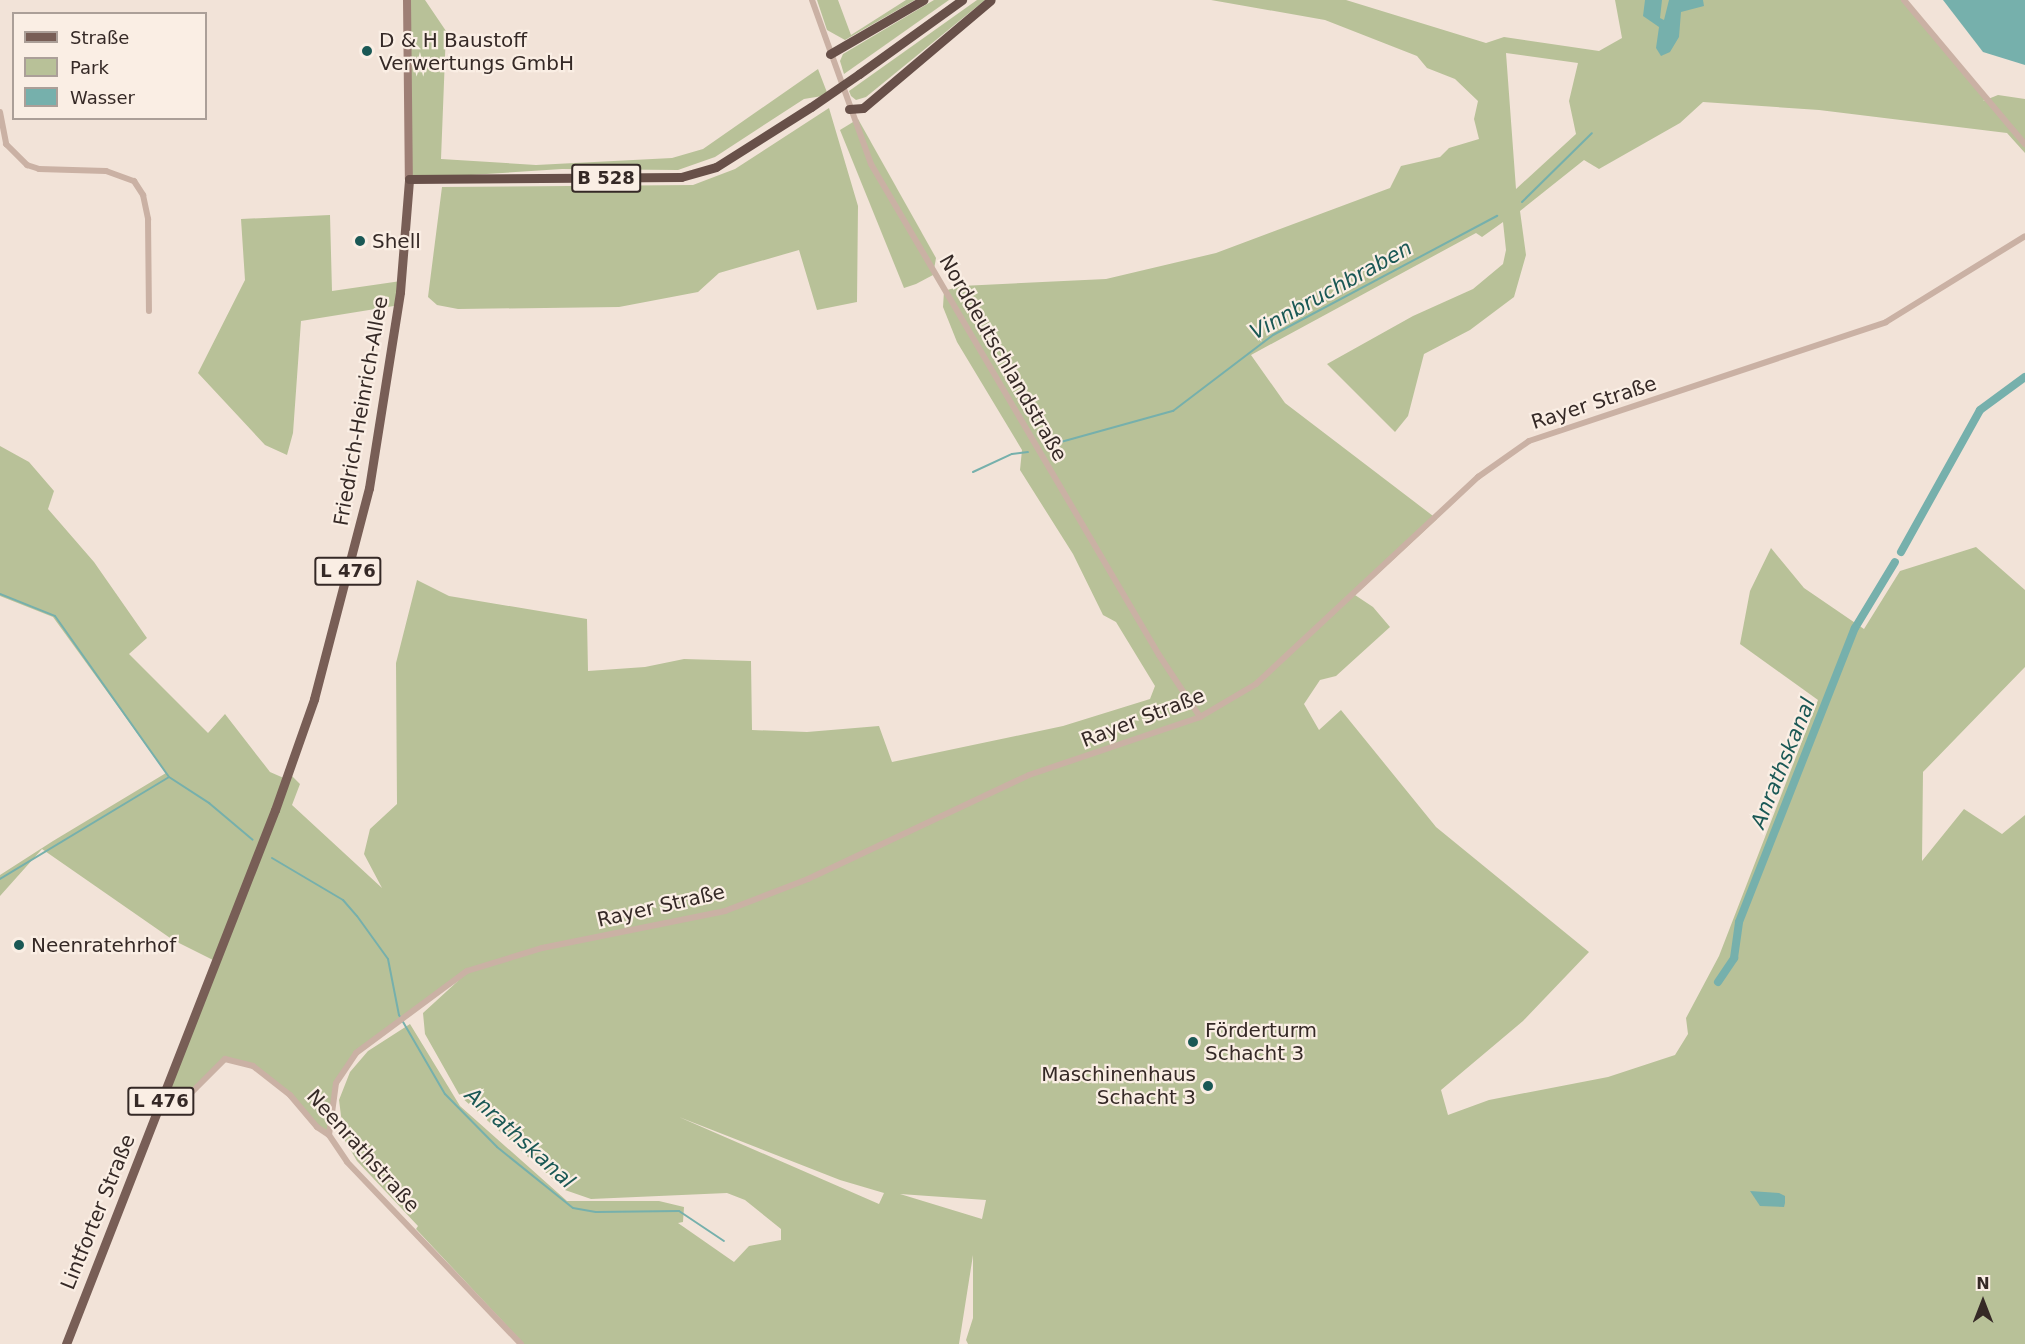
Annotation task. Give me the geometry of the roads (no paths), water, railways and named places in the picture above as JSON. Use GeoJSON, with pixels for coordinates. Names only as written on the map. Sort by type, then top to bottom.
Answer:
{"type":"FeatureCollection","features":[{"type":"Feature","properties":{"kind":"highway"},"geometry":{"type":"LineString","coordinates":[[831,54],[923,0]]}},
{"type":"Feature","properties":{"kind":"highway","name":"B 528"},"geometry":{"type":"LineString","coordinates":[[409,179],[681,177],[716,167],[811,107],[962,0]]}},
{"type":"Feature","properties":{"kind":"highway"},"geometry":{"type":"LineString","coordinates":[[849,109],[863,108],[991,0]]}},
{"type":"Feature","properties":{"kind":"main road","name":"Friedrich-Heinrich-Allee"},"geometry":{"type":"LineString","coordinates":[[257,854],[314,699],[369,488],[400,292],[409,179],[409,65],[406,0]]}},
{"type":"Feature","properties":{"kind":"main road","name":"Lintforter Straße"},"geometry":{"type":"LineString","coordinates":[[66,1344],[257,854]]}},
{"type":"Feature","properties":{"kind":"street","name":"Norddeutschlandstraße"},"geometry":{"type":"LineString","coordinates":[[812,0],[849,109],[877,174],[1159,655],[1200,717]]}},
{"type":"Feature","properties":{"kind":"street"},"geometry":{"type":"LineString","coordinates":[[1904,0],[2025,144]]}},
{"type":"Feature","properties":{"kind":"street"},"geometry":{"type":"LineString","coordinates":[[0,112],[6,144],[27,165],[39,169],[106,171],[134,182],[143,195],[148,219],[149,311]]}},
{"type":"Feature","properties":{"kind":"street","name":"Rayer Straße"},"geometry":{"type":"LineString","coordinates":[[329,1134],[336,1083],[356,1053],[412,1014],[467,971],[483,964],[725,911],[808,879],[1019,779],[1200,717],[1256,684],[1478,477],[1529,441],[1886,322],[2025,236]]}},
{"type":"Feature","properties":{"kind":"street","name":"Neenrathstraße"},"geometry":{"type":"LineString","coordinates":[[161,1101],[184,1100],[217,1062],[234,1059],[253,1066],[290,1095],[317,1127],[329,1134],[347,1162],[521,1344]]}},
{"type":"Feature","properties":{"kind":"water"},"geometry":{"type":"Polygon","coordinates":[[[1645,0],[1662,0],[1660,18],[1664,20],[1669,0],[1703,0],[1704,6],[1681,12],[1679,37],[1670,52],[1661,56],[1656,48],[1659,27],[1643,16],[1645,0]]]}},
{"type":"Feature","properties":{"kind":"water"},"geometry":{"type":"Polygon","coordinates":[[[1943,0],[2025,0],[2025,65],[1983,52],[1943,0]]]}},
{"type":"Feature","properties":{"kind":"water"},"geometry":{"type":"Polygon","coordinates":[[[1750,1191],[1779,1193],[1785,1196],[1784,1207],[1760,1206],[1750,1191]]]}},
{"type":"Feature","properties":{"kind":"waterway","name":"Vinnbruchbraben"},"geometry":{"type":"LineString","coordinates":[[1522,202],[1592,133]]}},
{"type":"Feature","properties":{"kind":"waterway","name":"Vinnbruchbraben"},"geometry":{"type":"LineString","coordinates":[[1050,445],[1173,411],[1273,335],[1497,216]]}},
{"type":"Feature","properties":{"kind":"waterway","name":"Anrathskanal"},"geometry":{"type":"LineString","coordinates":[[1901,552],[1980,410],[2025,377]]}},
{"type":"Feature","properties":{"kind":"waterway","name":"Vinnbruchbraben"},"geometry":{"type":"LineString","coordinates":[[973,472],[1012,454],[1028,452]]}},
{"type":"Feature","properties":{"kind":"waterway","name":"Anrathskanal"},"geometry":{"type":"LineString","coordinates":[[1718,982],[1734,958],[1739,922],[1855,628],[1895,562]]}},
{"type":"Feature","properties":{"kind":"waterway"},"geometry":{"type":"LineString","coordinates":[[0,594],[55,616],[169,777],[209,803],[253,840]]}},
{"type":"Feature","properties":{"kind":"waterway"},"geometry":{"type":"LineString","coordinates":[[0,879],[169,777]]}},
{"type":"Feature","properties":{"kind":"waterway","name":"Anrathskanal"},"geometry":{"type":"LineString","coordinates":[[272,858],[343,900],[357,916],[388,959],[399,1015],[445,1094],[497,1147],[573,1208],[596,1212],[679,1211],[724,1241]]}},
{"type":"Feature","properties":{"kind":"place","name":"D & H Baustoff Verwertungs GmbH"},"geometry":{"type":"Point","coordinates":[367,51]}},
{"type":"Feature","properties":{"kind":"place","name":"Shell"},"geometry":{"type":"Point","coordinates":[360,241]}},
{"type":"Feature","properties":{"kind":"place","name":"Neenratehrhof"},"geometry":{"type":"Point","coordinates":[19,945]}},
{"type":"Feature","properties":{"kind":"place","name":"Förderturm Schacht 3"},"geometry":{"type":"Point","coordinates":[1193,1042]}},
{"type":"Feature","properties":{"kind":"place","name":"Maschinenhaus Schacht 3"},"geometry":{"type":"Point","coordinates":[1208,1086]}}]}
